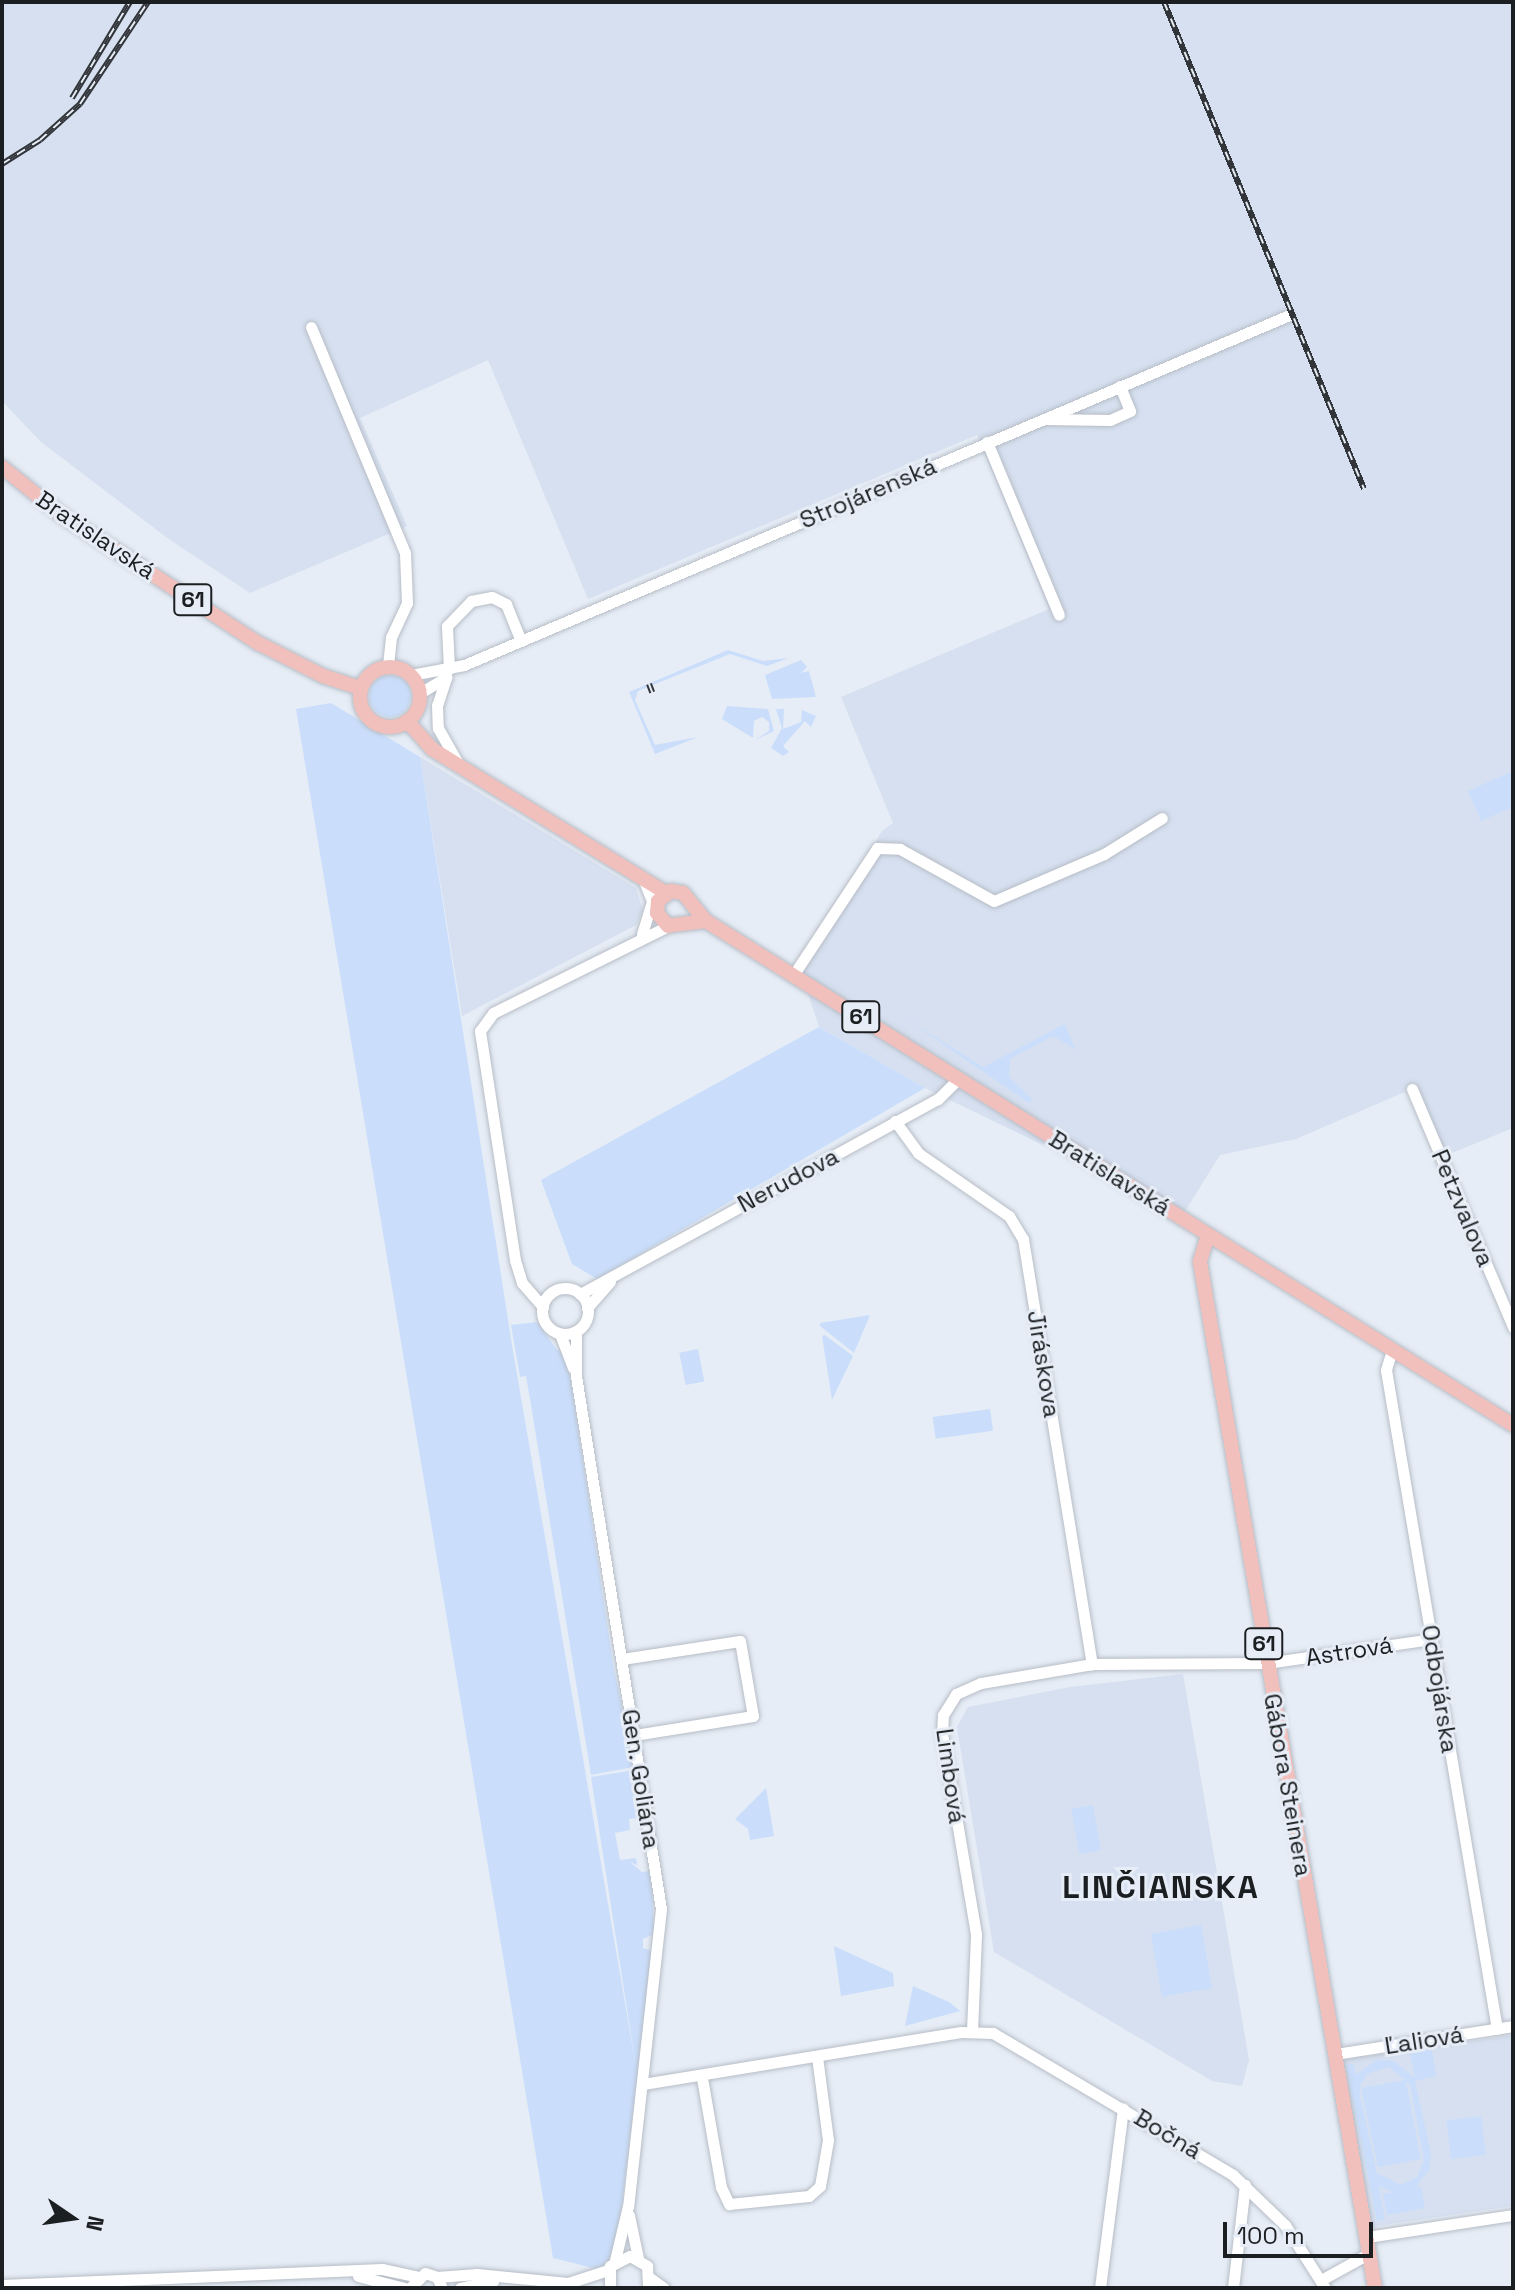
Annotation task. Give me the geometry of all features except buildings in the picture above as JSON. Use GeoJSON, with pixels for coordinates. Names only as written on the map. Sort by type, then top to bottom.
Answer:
{"type":"FeatureCollection","features":[{"type":"Feature","properties":{"kind":"main road","name":"Bratislavská"},"geometry":{"type":"LineString","coordinates":[[2,467],[63,516],[258,643],[323,676],[361,688]]}},
{"type":"Feature","properties":{"kind":"main road"},"geometry":{"type":"LineString","coordinates":[[388,667],[411,675],[420,693],[417,710],[407,721],[387,727],[373,722],[361,705],[361,688],[371,673],[388,667]]}},
{"type":"Feature","properties":{"kind":"main road"},"geometry":{"type":"LineString","coordinates":[[407,721],[432,749],[662,897],[655,927]]}},
{"type":"Feature","properties":{"kind":"main road","name":"Bratislavská"},"geometry":{"type":"LineString","coordinates":[[662,897],[683,893],[690,914]]}},
{"type":"Feature","properties":{"kind":"main road","name":"Bratislavská"},"geometry":{"type":"LineString","coordinates":[[655,927],[690,914],[706,921],[1513,1425]]}},
{"type":"Feature","properties":{"kind":"main road","name":"Gábora Steinera"},"geometry":{"type":"LineString","coordinates":[[1208,1235],[1200,1262],[1375,2288]]}},
{"type":"Feature","properties":{"kind":"street","name":"Strojárenská"},"geometry":{"type":"LineString","coordinates":[[453,671],[1287,316]]}},
{"type":"Feature","properties":{"kind":"street"},"geometry":{"type":"LineString","coordinates":[[311,327],[405,553],[407,603],[391,637],[388,667]]}},
{"type":"Feature","properties":{"kind":"street"},"geometry":{"type":"LineString","coordinates":[[1041,419],[1096,422],[1130,411],[1120,386]]}},
{"type":"Feature","properties":{"kind":"street"},"geometry":{"type":"LineString","coordinates":[[987,442],[1059,615]]}},
{"type":"Feature","properties":{"kind":"street"},"geometry":{"type":"LineString","coordinates":[[459,765],[438,728],[437,705],[453,671],[447,626],[471,601],[492,597],[506,604],[521,641]]}},
{"type":"Feature","properties":{"kind":"street"},"geometry":{"type":"LineString","coordinates":[[411,675],[453,671]]}},
{"type":"Feature","properties":{"kind":"street"},"geometry":{"type":"LineString","coordinates":[[420,693],[453,671]]}},
{"type":"Feature","properties":{"kind":"street"},"geometry":{"type":"LineString","coordinates":[[794,974],[877,848],[900,849],[975,895],[994,901],[1104,854],[1162,818]]}},
{"type":"Feature","properties":{"kind":"street"},"geometry":{"type":"LineString","coordinates":[[576,1376],[560,1334],[548,1326],[546,1301],[522,1283],[478,1043],[480,1031],[493,1013],[655,927],[647,885]]}},
{"type":"Feature","properties":{"kind":"street","name":"Nerudova"},"geometry":{"type":"LineString","coordinates":[[580,1294],[613,1279],[947,1094],[959,1078]]}},
{"type":"Feature","properties":{"kind":"street","name":"Petzvalova"},"geometry":{"type":"LineString","coordinates":[[1412,1089],[1513,1327]]}},
{"type":"Feature","properties":{"kind":"street","name":"Jiráskova"},"geometry":{"type":"LineString","coordinates":[[895,1121],[918,1153],[1009,1216],[1023,1239],[1092,1664]]}},
{"type":"Feature","properties":{"kind":"street","name":"Nerudova"},"geometry":{"type":"LineString","coordinates":[[587,1308],[613,1279]]}},
{"type":"Feature","properties":{"kind":"street"},"geometry":{"type":"LineString","coordinates":[[546,1301],[560,1289],[580,1294],[587,1308],[585,1322],[576,1331],[560,1334]]}},
{"type":"Feature","properties":{"kind":"street"},"geometry":{"type":"LineString","coordinates":[[576,1331],[576,1376]]}},
{"type":"Feature","properties":{"kind":"street","name":"Odbojárska"},"geometry":{"type":"LineString","coordinates":[[1392,1350],[1386,1370],[1497,2029]]}},
{"type":"Feature","properties":{"kind":"street","name":"Gen. Goliána"},"geometry":{"type":"LineString","coordinates":[[576,1376],[661,1909],[628,2206],[612,2265],[610,2287]]}},
{"type":"Feature","properties":{"kind":"street","name":"Astrová"},"geometry":{"type":"LineString","coordinates":[[1267,1663],[1432,1639]]}},
{"type":"Feature","properties":{"kind":"street"},"geometry":{"type":"LineString","coordinates":[[622,1659],[740,1641],[753,1716],[634,1735]]}},
{"type":"Feature","properties":{"kind":"street","name":"Limbová"},"geometry":{"type":"LineString","coordinates":[[972,2031],[976,1934],[942,1734],[943,1715],[953,1697],[970,1686],[1092,1664],[1267,1663]]}},
{"type":"Feature","properties":{"kind":"street","name":"Ľaliová"},"geometry":{"type":"LineString","coordinates":[[1335,2054],[1513,2026]]}},
{"type":"Feature","properties":{"kind":"street"},"geometry":{"type":"LineString","coordinates":[[643,2084],[702,2078],[972,2031]]}},
{"type":"Feature","properties":{"kind":"street","name":"Bočná"},"geometry":{"type":"LineString","coordinates":[[972,2031],[993,2033],[1123,2108],[1245,2185],[1285,2225],[1323,2284]]}},
{"type":"Feature","properties":{"kind":"street"},"geometry":{"type":"LineString","coordinates":[[702,2078],[721,2187],[729,2204],[809,2196],[820,2186],[828,2140],[817,2057]]}},
{"type":"Feature","properties":{"kind":"street"},"geometry":{"type":"LineString","coordinates":[[1100,2288],[1123,2108]]}},
{"type":"Feature","properties":{"kind":"street"},"geometry":{"type":"LineString","coordinates":[[1233,2288],[1245,2185]]}},
{"type":"Feature","properties":{"kind":"street","name":"Gen. Goliána"},"geometry":{"type":"LineString","coordinates":[[628,2206],[638,2258]]}},
{"type":"Feature","properties":{"kind":"street"},"geometry":{"type":"LineString","coordinates":[[1367,2237],[1513,2215]]}},
{"type":"Feature","properties":{"kind":"street"},"geometry":{"type":"LineString","coordinates":[[1323,2284],[1370,2253]]}},
{"type":"Feature","properties":{"kind":"street"},"geometry":{"type":"LineString","coordinates":[[585,2281],[612,2265],[638,2258],[649,2283],[664,2288]]}},
{"type":"Feature","properties":{"kind":"street"},"geometry":{"type":"LineString","coordinates":[[2,2285],[346,2273],[382,2269],[440,2283],[477,2274],[510,2280],[585,2281],[610,2287]]}},
{"type":"Feature","properties":{"kind":"street"},"geometry":{"type":"LineString","coordinates":[[346,2273],[404,2288]]}},
{"type":"Feature","properties":{"kind":"street"},"geometry":{"type":"LineString","coordinates":[[410,2288],[416,2276]]}},
{"type":"Feature","properties":{"kind":"street"},"geometry":{"type":"LineString","coordinates":[[460,2288],[510,2280]]}},
{"type":"Feature","properties":{"kind":"shaded area"},"geometry":{"type":"Polygon","coordinates":[[[2,2],[1513,2],[1513,1128],[1447,1155],[1407,1091],[1296,1139],[1220,1155],[1184,1213],[925,1088],[819,1027],[800,970],[882,831],[893,823],[841,697],[1049,609],[977,435],[588,599],[488,360],[360,418],[407,526],[250,593],[170,540],[41,442],[2,401],[2,2]]]}},
{"type":"Feature","properties":{"kind":"shaded area"},"geometry":{"type":"Polygon","coordinates":[[[728,650],[763,661],[789,658],[767,666],[730,654],[638,691],[635,700],[655,745],[698,737],[655,754],[629,692],[728,650]]]}},
{"type":"Feature","properties":{"kind":"shaded area"},"geometry":{"type":"Polygon","coordinates":[[[801,660],[807,667],[801,673],[809,671],[816,697],[772,699],[765,675],[801,660]]]}},
{"type":"Feature","properties":{"kind":"shaded area"},"geometry":{"type":"Polygon","coordinates":[[[390,675],[405,681],[411,696],[405,711],[390,717],[375,711],[369,696],[375,681],[390,675]]]}},
{"type":"Feature","properties":{"kind":"shaded area"},"geometry":{"type":"Polygon","coordinates":[[[331,703],[420,757],[512,1345],[636,2067],[591,1777],[634,1770],[644,1827],[639,1818],[629,1819],[630,1830],[615,1833],[620,1860],[636,1858],[637,1865],[630,1862],[642,1872],[651,1871],[654,1934],[643,1939],[643,1948],[653,1951],[618,2237],[605,2271],[553,2258],[296,709],[331,703]]]}},
{"type":"Feature","properties":{"kind":"shaded area"},"geometry":{"type":"Polygon","coordinates":[[[727,706],[768,709],[774,731],[755,740],[769,731],[769,722],[762,717],[754,721],[753,738],[722,719],[727,706]]]}},
{"type":"Feature","properties":{"kind":"shaded area"},"geometry":{"type":"Polygon","coordinates":[[[776,709],[784,709],[783,729],[801,722],[802,710],[816,716],[811,727],[805,721],[783,746],[789,752],[783,756],[771,748],[782,728],[776,709]]]}},
{"type":"Feature","properties":{"kind":"shaded area"},"geometry":{"type":"Polygon","coordinates":[[[420,757],[636,888],[643,911],[636,925],[462,1016],[420,757]]]}},
{"type":"Feature","properties":{"kind":"shaded area"},"geometry":{"type":"Polygon","coordinates":[[[1513,771],[1513,807],[1481,821],[1468,791],[1513,771]]]}},
{"type":"Feature","properties":{"kind":"shaded area"},"geometry":{"type":"Polygon","coordinates":[[[905,1018],[983,1067],[1065,1024],[1075,1049],[1053,1036],[1010,1059],[1009,1077],[1032,1099],[1029,1103],[905,1018]]]}},
{"type":"Feature","properties":{"kind":"shaded area"},"geometry":{"type":"Polygon","coordinates":[[[819,1027],[925,1088],[597,1279],[572,1264],[541,1180],[819,1027]]]}},
{"type":"Feature","properties":{"kind":"shaded area"},"geometry":{"type":"Polygon","coordinates":[[[870,1315],[854,1353],[820,1326],[820,1323],[870,1315]]]}},
{"type":"Feature","properties":{"kind":"shaded area"},"geometry":{"type":"Polygon","coordinates":[[[537,1322],[557,1350],[563,1349],[570,1374],[613,1664],[634,1767],[591,1775],[526,1376],[520,1377],[511,1325],[537,1322]]]}},
{"type":"Feature","properties":{"kind":"shaded area"},"geometry":{"type":"Polygon","coordinates":[[[825,1335],[853,1356],[832,1400],[822,1336],[825,1335]]]}},
{"type":"Feature","properties":{"kind":"shaded area"},"geometry":{"type":"Polygon","coordinates":[[[698,1349],[704,1381],[686,1385],[679,1353],[698,1349]]]}},
{"type":"Feature","properties":{"kind":"shaded area"},"geometry":{"type":"Polygon","coordinates":[[[990,1409],[993,1431],[936,1439],[933,1417],[990,1409]]]}},
{"type":"Feature","properties":{"kind":"shaded area"},"geometry":{"type":"Polygon","coordinates":[[[1183,1674],[1249,2060],[1242,2086],[1212,2081],[994,1952],[957,1727],[968,1707],[1070,1687],[1183,1674]]]}},
{"type":"Feature","properties":{"kind":"shaded area"},"geometry":{"type":"Polygon","coordinates":[[[766,1788],[774,1836],[750,1840],[748,1829],[735,1819],[766,1788]]]}},
{"type":"Feature","properties":{"kind":"shaded area"},"geometry":{"type":"Polygon","coordinates":[[[1093,1805],[1101,1850],[1079,1854],[1071,1809],[1093,1805]]]}},
{"type":"Feature","properties":{"kind":"shaded area"},"geometry":{"type":"Polygon","coordinates":[[[1201,1925],[1212,1988],[1162,1997],[1151,1934],[1201,1925]]]}},
{"type":"Feature","properties":{"kind":"shaded area"},"geometry":{"type":"Polygon","coordinates":[[[834,1946],[893,1973],[894,1986],[841,1996],[834,1946]]]}},
{"type":"Feature","properties":{"kind":"shaded area"},"geometry":{"type":"Polygon","coordinates":[[[913,1986],[949,2002],[960,2011],[905,2026],[913,1986]]]}},
{"type":"Feature","properties":{"kind":"shaded area"},"geometry":{"type":"Polygon","coordinates":[[[1513,2035],[1513,2206],[1371,2227],[1341,2060],[1513,2035]]]}},
{"type":"Feature","properties":{"kind":"shaded area"},"geometry":{"type":"Polygon","coordinates":[[[1432,2049],[1436,2076],[1415,2081],[1431,2154],[1429,2170],[1416,2187],[1421,2187],[1425,2208],[1387,2215],[1383,2194],[1392,2192],[1379,2186],[1385,2220],[1377,2221],[1346,2065],[1353,2064],[1356,2075],[1376,2060],[1394,2061],[1415,2078],[1410,2054],[1432,2049]],[[1389,2067],[1367,2074],[1360,2086],[1377,2173],[1401,2185],[1417,2177],[1424,2160],[1410,2085],[1406,2082],[1421,2159],[1378,2167],[1361,2088],[1405,2080],[1389,2067]]]}},
{"type":"Feature","properties":{"kind":"shaded area"},"geometry":{"type":"Polygon","coordinates":[[[1481,2116],[1486,2155],[1451,2159],[1446,2120],[1481,2116]]]}},
{"type":"Feature","properties":{"kind":"railway"},"geometry":{"type":"LineString","coordinates":[[72,98],[130,2]]}},
{"type":"Feature","properties":{"kind":"railway"},"geometry":{"type":"LineString","coordinates":[[2,164],[40,140],[80,104],[148,2]]}},
{"type":"Feature","properties":{"kind":"railway"},"geometry":{"type":"LineString","coordinates":[[1164,2],[1364,489]]}},
{"type":"Feature","properties":{"kind":"railway"},"geometry":{"type":"LineString","coordinates":[[649,684],[652,692]]}},
{"type":"Feature","properties":{"kind":"district","name":"LINČIANSKA"},"geometry":{"type":"Point","coordinates":[1161,1887]}}]}
